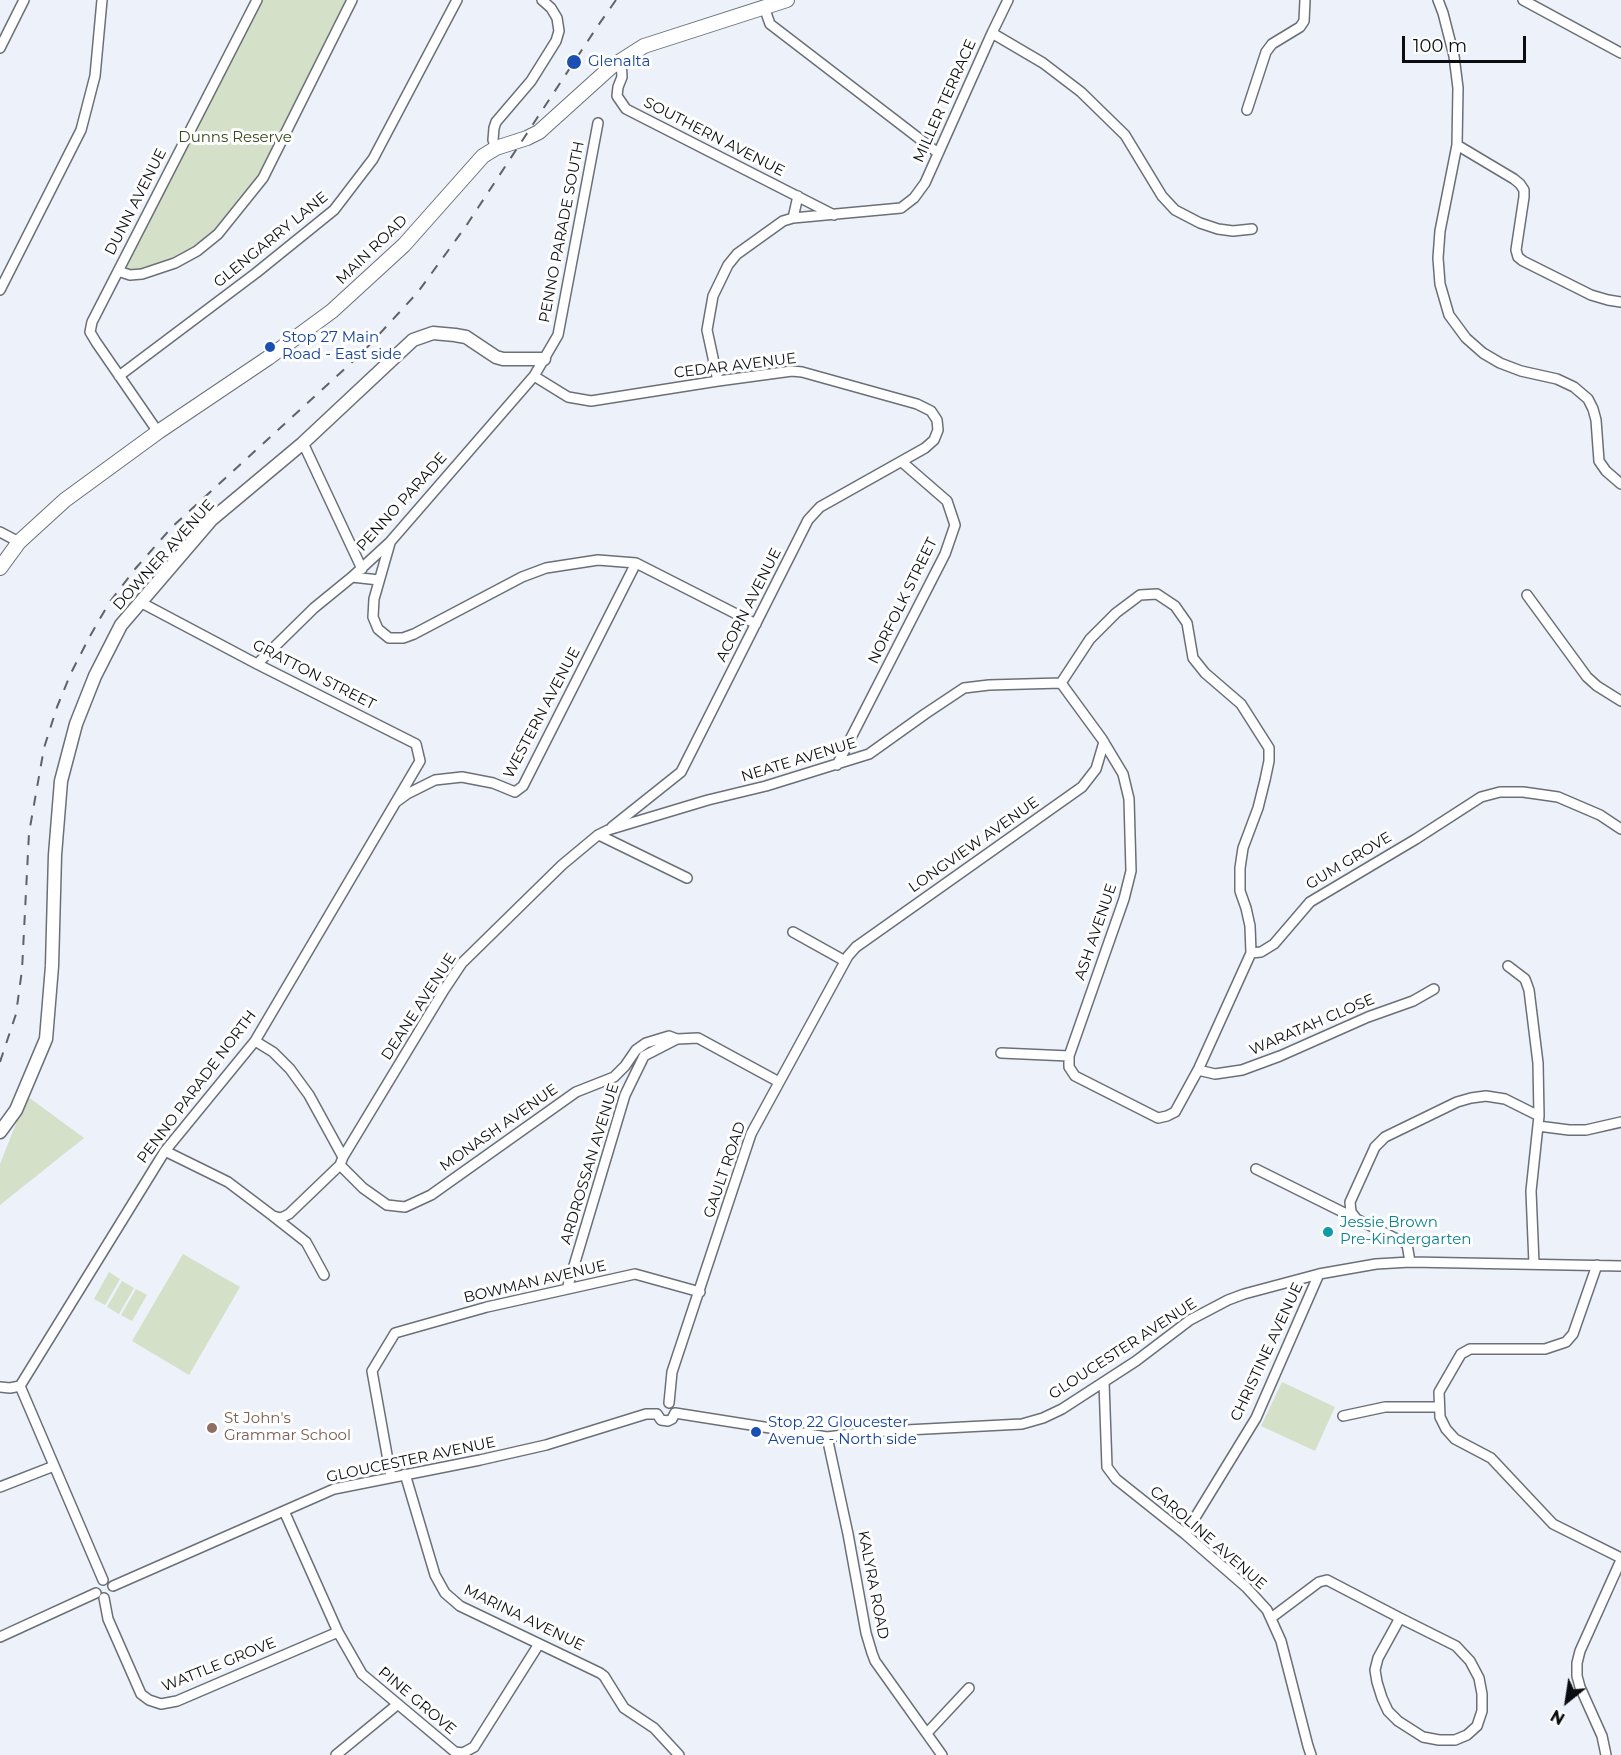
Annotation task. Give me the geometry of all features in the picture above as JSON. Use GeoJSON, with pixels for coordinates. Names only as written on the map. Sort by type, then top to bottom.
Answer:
{"type":"FeatureCollection","features":[{"type":"Feature","properties":{"kind":"main road","name":"MAIN ROAD"},"geometry":{"type":"LineString","coordinates":[[0,568],[19,542],[65,500],[332,311],[404,245],[483,156],[496,148],[538,132],[611,67],[644,46],[787,0]]}},
{"type":"Feature","properties":{"kind":"street"},"geometry":{"type":"LineString","coordinates":[[0,48],[24,0]]}},
{"type":"Feature","properties":{"kind":"street"},"geometry":{"type":"LineString","coordinates":[[0,290],[81,130],[95,76],[102,0]]}},
{"type":"Feature","properties":{"kind":"street","name":"DUNN AVENUE"},"geometry":{"type":"LineString","coordinates":[[119,376],[90,332],[92,322],[257,0]]}},
{"type":"Feature","properties":{"kind":"street"},"geometry":{"type":"LineString","coordinates":[[118,271],[130,275],[142,274],[175,264],[197,251],[218,234],[263,178],[352,0]]}},
{"type":"Feature","properties":{"kind":"street","name":"GLENGARRY LANE"},"geometry":{"type":"LineString","coordinates":[[119,376],[256,273],[334,210],[373,159],[457,0]]}},
{"type":"Feature","properties":{"kind":"street"},"geometry":{"type":"LineString","coordinates":[[496,148],[493,140],[496,122],[531,81],[556,41],[559,31],[557,18],[542,0]]}},
{"type":"Feature","properties":{"kind":"street","name":"MILLER TERRACE"},"geometry":{"type":"LineString","coordinates":[[835,215],[901,208],[914,198],[925,183],[1008,0]]}},
{"type":"Feature","properties":{"kind":"street"},"geometry":{"type":"LineString","coordinates":[[1247,110],[1266,52],[1272,44],[1300,27],[1304,21],[1305,0]]}},
{"type":"Feature","properties":{"kind":"street"},"geometry":{"type":"LineString","coordinates":[[1438,0],[1454,56],[1458,88],[1456,145],[1440,231],[1438,258],[1440,284],[1449,315],[1466,338],[1483,353],[1521,371],[1557,379],[1574,387],[1588,399],[1596,420],[1599,461],[1606,471],[1621,484]]}},
{"type":"Feature","properties":{"kind":"street"},"geometry":{"type":"LineString","coordinates":[[1523,0],[1621,52]]}},
{"type":"Feature","properties":{"kind":"street"},"geometry":{"type":"LineString","coordinates":[[764,7],[770,24],[938,153]]}},
{"type":"Feature","properties":{"kind":"street"},"geometry":{"type":"LineString","coordinates":[[992,33],[1043,63],[1081,92],[1125,135],[1162,196],[1175,210],[1218,229],[1233,231],[1252,229]]}},
{"type":"Feature","properties":{"kind":"street","name":"SOUTHERN AVENUE"},"geometry":{"type":"LineString","coordinates":[[621,61],[622,77],[616,96],[626,110],[835,215]]}},
{"type":"Feature","properties":{"kind":"street","name":"PENNO PARADE SOUTH"},"geometry":{"type":"LineString","coordinates":[[534,376],[558,335],[598,123]]}},
{"type":"Feature","properties":{"kind":"street"},"geometry":{"type":"LineString","coordinates":[[1456,145],[1514,179],[1524,190],[1516,250],[1518,257],[1591,295],[1621,302]]}},
{"type":"Feature","properties":{"kind":"street"},"geometry":{"type":"LineString","coordinates":[[793,218],[798,196]]}},
{"type":"Feature","properties":{"kind":"street"},"geometry":{"type":"LineString","coordinates":[[718,381],[707,330],[713,296],[728,265],[738,254],[783,221],[793,218],[835,215]]}},
{"type":"Feature","properties":{"kind":"street","name":"DOWNER AVENUE"},"geometry":{"type":"LineString","coordinates":[[0,1132],[15,1110],[46,1039],[61,781],[76,724],[121,625],[211,520],[303,443],[413,340],[433,333],[466,337],[496,357],[503,359],[544,359]]}},
{"type":"Feature","properties":{"kind":"street","name":"CEDAR AVENUE"},"geometry":{"type":"LineString","coordinates":[[534,376],[568,397],[591,401],[718,381],[792,371],[802,372],[917,404],[931,411],[937,420]]}},
{"type":"Feature","properties":{"kind":"street"},"geometry":{"type":"LineString","coordinates":[[119,376],[158,432]]}},
{"type":"Feature","properties":{"kind":"street","name":"PENNO PARADE"},"geometry":{"type":"LineString","coordinates":[[257,664],[314,608],[352,578],[390,542],[534,376]]}},
{"type":"Feature","properties":{"kind":"street","name":"ACORN AVENUE"},"geometry":{"type":"LineString","coordinates":[[602,833],[681,772],[808,520],[820,507],[925,448],[934,440],[938,430],[937,420]]}},
{"type":"Feature","properties":{"kind":"street"},"geometry":{"type":"LineString","coordinates":[[303,443],[362,569]]}},
{"type":"Feature","properties":{"kind":"street","name":"NORFOLK STREET"},"geometry":{"type":"LineString","coordinates":[[837,765],[945,554],[955,525],[947,501],[902,462]]}},
{"type":"Feature","properties":{"kind":"street"},"geometry":{"type":"LineString","coordinates":[[0,532],[19,542]]}},
{"type":"Feature","properties":{"kind":"street"},"geometry":{"type":"LineString","coordinates":[[390,542],[374,599],[373,617],[378,628],[389,638],[403,638],[441,621],[522,577],[546,567],[598,560],[636,563],[756,624]]}},
{"type":"Feature","properties":{"kind":"street","name":"WESTERN AVENUE"},"geometry":{"type":"LineString","coordinates":[[395,804],[407,794],[435,780],[462,777],[494,783],[515,792],[523,786],[636,563]]}},
{"type":"Feature","properties":{"kind":"street"},"geometry":{"type":"LineString","coordinates":[[352,578],[380,580]]}},
{"type":"Feature","properties":{"kind":"street"},"geometry":{"type":"LineString","coordinates":[[1001,1053],[1069,1056],[1069,1067],[1075,1076],[1158,1118],[1167,1116],[1175,1112],[1198,1070],[1251,953],[1250,926],[1240,891],[1239,868],[1243,848],[1263,789],[1269,761],[1269,748],[1241,704],[1205,673],[1193,658],[1187,623],[1175,606],[1157,594],[1140,595],[1116,613],[1090,639],[1061,683]]}},
{"type":"Feature","properties":{"kind":"street"},"geometry":{"type":"LineString","coordinates":[[1527,595],[1587,677],[1597,686],[1621,700]]}},
{"type":"Feature","properties":{"kind":"street","name":"GRATTON STREET"},"geometry":{"type":"LineString","coordinates":[[140,602],[416,744],[420,761],[401,789],[395,804]]}},
{"type":"Feature","properties":{"kind":"street","name":"NEATE AVENUE"},"geometry":{"type":"LineString","coordinates":[[602,833],[869,754],[964,688],[1061,683]]}},
{"type":"Feature","properties":{"kind":"street","name":"ASH AVENUE"},"geometry":{"type":"LineString","coordinates":[[1061,683],[1104,742],[1123,774],[1129,799],[1131,870],[1124,899],[1069,1056]]}},
{"type":"Feature","properties":{"kind":"street","name":"LONGVIEW AVENUE"},"geometry":{"type":"LineString","coordinates":[[844,961],[856,947],[1082,787],[1096,769],[1104,742]]}},
{"type":"Feature","properties":{"kind":"street","name":"GUM GROVE"},"geometry":{"type":"LineString","coordinates":[[1251,953],[1261,952],[1274,944],[1310,902],[1481,797],[1500,792],[1523,792],[1558,797],[1600,815],[1621,829]]}},
{"type":"Feature","properties":{"kind":"street","name":"PENNO PARADE NORTH"},"geometry":{"type":"LineString","coordinates":[[20,1386],[165,1151],[255,1041],[395,804]]}},
{"type":"Feature","properties":{"kind":"street"},"geometry":{"type":"LineString","coordinates":[[602,833],[687,878]]}},
{"type":"Feature","properties":{"kind":"street","name":"DEANE AVENUE"},"geometry":{"type":"LineString","coordinates":[[273,1216],[281,1218],[289,1214],[341,1161],[462,963],[562,865],[602,833]]}},
{"type":"Feature","properties":{"kind":"street"},"geometry":{"type":"LineString","coordinates":[[793,932],[844,961]]}},
{"type":"Feature","properties":{"kind":"street","name":"GAULT ROAD"},"geometry":{"type":"LineString","coordinates":[[669,1403],[672,1372],[751,1134],[844,961]]}},
{"type":"Feature","properties":{"kind":"street"},"geometry":{"type":"LineString","coordinates":[[1508,966],[1525,979],[1529,990],[1538,1063],[1538,1121],[1531,1191],[1533,1264]]}},
{"type":"Feature","properties":{"kind":"street","name":"WARATAH CLOSE"},"geometry":{"type":"LineString","coordinates":[[1198,1070],[1215,1074],[1242,1070],[1280,1056],[1368,1017],[1413,1001],[1434,989]]}},
{"type":"Feature","properties":{"kind":"street","name":"MONASH AVENUE"},"geometry":{"type":"LineString","coordinates":[[255,1041],[273,1052],[290,1069],[309,1095],[341,1161],[363,1188],[387,1205],[405,1207],[431,1195],[576,1092],[614,1077],[636,1050],[646,1043],[669,1036],[677,1039]]}},
{"type":"Feature","properties":{"kind":"street"},"geometry":{"type":"LineString","coordinates":[[677,1039],[698,1038],[779,1082]]}},
{"type":"Feature","properties":{"kind":"street","name":"ARDROSSAN AVENUE"},"geometry":{"type":"LineString","coordinates":[[567,1289],[625,1095],[644,1056],[677,1039]]}},
{"type":"Feature","properties":{"kind":"street"},"geometry":{"type":"LineString","coordinates":[[1355,1217],[1351,1212],[1350,1202],[1375,1147],[1385,1137],[1457,1102],[1486,1096],[1505,1099],[1538,1121],[1569,1130],[1586,1130],[1621,1122]]}},
{"type":"Feature","properties":{"kind":"street"},"geometry":{"type":"LineString","coordinates":[[165,1151],[228,1182],[273,1216],[306,1242],[324,1275]]}},
{"type":"Feature","properties":{"kind":"street"},"geometry":{"type":"LineString","coordinates":[[1256,1169],[1407,1244],[1410,1262]]}},
{"type":"Feature","properties":{"kind":"street","name":"GLOUCESTER AVENUE"},"geometry":{"type":"LineString","coordinates":[[675,1413],[827,1437],[868,1432],[1022,1424],[1052,1414],[1136,1361],[1190,1320],[1228,1300],[1319,1274],[1376,1264],[1410,1262],[1621,1266]]}},
{"type":"Feature","properties":{"kind":"street"},"geometry":{"type":"LineString","coordinates":[[1596,1265],[1573,1334],[1566,1342],[1545,1349],[1470,1349],[1461,1354],[1446,1378],[1439,1392],[1439,1407],[1440,1417],[1446,1430],[1455,1439],[1491,1458],[1554,1524],[1621,1559],[1580,1651],[1577,1663],[1580,1687],[1602,1736],[1606,1755]]}},
{"type":"Feature","properties":{"kind":"street","name":"BOWMAN AVENUE"},"geometry":{"type":"LineString","coordinates":[[391,1477],[372,1371],[395,1333],[488,1307],[635,1274],[700,1292]]}},
{"type":"Feature","properties":{"kind":"street","name":"CHRISTINE AVENUE"},"geometry":{"type":"LineString","coordinates":[[1185,1534],[1256,1418],[1319,1274]]}},
{"type":"Feature","properties":{"kind":"street","name":"CAROLINE AVENUE"},"geometry":{"type":"LineString","coordinates":[[1104,1382],[1107,1467],[1116,1479],[1246,1587],[1267,1610],[1281,1641],[1311,1755]]}},
{"type":"Feature","properties":{"kind":"street"},"geometry":{"type":"LineString","coordinates":[[0,1387],[20,1386],[103,1580]]}},
{"type":"Feature","properties":{"kind":"street"},"geometry":{"type":"LineString","coordinates":[[669,1403],[674,1407],[675,1413],[672,1419],[661,1420],[657,1414],[660,1405],[669,1403]]}},
{"type":"Feature","properties":{"kind":"street"},"geometry":{"type":"LineString","coordinates":[[1343,1416],[1385,1407],[1439,1407]]}},
{"type":"Feature","properties":{"kind":"street","name":"GLOUCESTER AVENUE"},"geometry":{"type":"LineString","coordinates":[[113,1586],[334,1490],[546,1445],[646,1414],[657,1414]]}},
{"type":"Feature","properties":{"kind":"street","name":"KALYRA ROAD"},"geometry":{"type":"LineString","coordinates":[[827,1437],[869,1645],[875,1661],[942,1755]]}},
{"type":"Feature","properties":{"kind":"street"},"geometry":{"type":"LineString","coordinates":[[0,1487],[54,1466]]}},
{"type":"Feature","properties":{"kind":"street","name":"MARINA AVENUE"},"geometry":{"type":"LineString","coordinates":[[405,1474],[435,1575],[445,1593],[460,1606],[600,1673],[624,1708],[654,1728],[679,1755]]}},
{"type":"Feature","properties":{"kind":"street","name":"PINE GROVE"},"geometry":{"type":"LineString","coordinates":[[284,1511],[338,1632],[362,1674],[455,1752],[463,1753],[474,1747],[539,1644]]}},
{"type":"Feature","properties":{"kind":"street"},"geometry":{"type":"LineString","coordinates":[[0,1637],[100,1596],[112,1594],[113,1586],[109,1581],[103,1580],[96,1584],[100,1596]]}},
{"type":"Feature","properties":{"kind":"street"},"geometry":{"type":"LineString","coordinates":[[1271,1618],[1319,1582],[1327,1580],[1456,1646],[1470,1661],[1479,1678],[1482,1694],[1482,1711],[1477,1726],[1467,1735],[1455,1740],[1423,1737],[1398,1721],[1388,1711],[1377,1683],[1375,1670],[1378,1658],[1400,1618]]}},
{"type":"Feature","properties":{"kind":"street","name":"WATTLE GROVE"},"geometry":{"type":"LineString","coordinates":[[100,1596],[141,1694],[161,1704],[177,1701],[338,1632]]}},
{"type":"Feature","properties":{"kind":"street"},"geometry":{"type":"LineString","coordinates":[[927,1733],[969,1688]]}},
{"type":"Feature","properties":{"kind":"street"},"geometry":{"type":"LineString","coordinates":[[336,1755],[398,1704]]}},
{"type":"Feature","properties":{"kind":"green space","name":"Dunns Reserve"},"geometry":{"type":"Polygon","coordinates":[[[257,0],[352,0],[263,178],[197,251],[142,274],[118,271],[257,0]]]}},
{"type":"Feature","properties":{"kind":"green space"},"geometry":{"type":"Polygon","coordinates":[[[27,1096],[84,1138],[0,1205],[0,1164],[27,1096]]]}},
{"type":"Feature","properties":{"kind":"green space"},"geometry":{"type":"Polygon","coordinates":[[[183,1254],[240,1287],[189,1375],[132,1341],[183,1254]]]}},
{"type":"Feature","properties":{"kind":"green space"},"geometry":{"type":"Polygon","coordinates":[[[109,1272],[120,1279],[105,1305],[94,1299],[109,1272]]]}},
{"type":"Feature","properties":{"kind":"green space"},"geometry":{"type":"Polygon","coordinates":[[[122,1281],[134,1288],[119,1314],[107,1307],[122,1281]]]}},
{"type":"Feature","properties":{"kind":"green space"},"geometry":{"type":"Polygon","coordinates":[[[136,1289],[147,1295],[132,1321],[121,1315],[136,1289]]]}},
{"type":"Feature","properties":{"kind":"green space"},"geometry":{"type":"Polygon","coordinates":[[[1282,1382],[1335,1407],[1315,1451],[1261,1426],[1282,1382]]]}},
{"type":"Feature","properties":{"kind":"railway"},"geometry":{"type":"LineString","coordinates":[[0,1062],[16,1014],[22,970],[29,833],[44,748],[71,673],[109,603],[172,527],[362,353],[418,292],[466,226],[616,0]]}},
{"type":"Feature","properties":{"kind":"place","name":"Glenalta"},"geometry":{"type":"Point","coordinates":[574,62]}},
{"type":"Feature","properties":{"kind":"place","name":"Stop 27 Main Road - East side"},"geometry":{"type":"Point","coordinates":[270,347]}},
{"type":"Feature","properties":{"kind":"place","name":"Jessie Brown Pre-Kindergarten"},"geometry":{"type":"Point","coordinates":[1328,1232]}},
{"type":"Feature","properties":{"kind":"place","name":"St John's Grammar School"},"geometry":{"type":"Point","coordinates":[212,1428]}},
{"type":"Feature","properties":{"kind":"place","name":"Stop 22 Gloucester Avenue - North side"},"geometry":{"type":"Point","coordinates":[756,1432]}}]}
